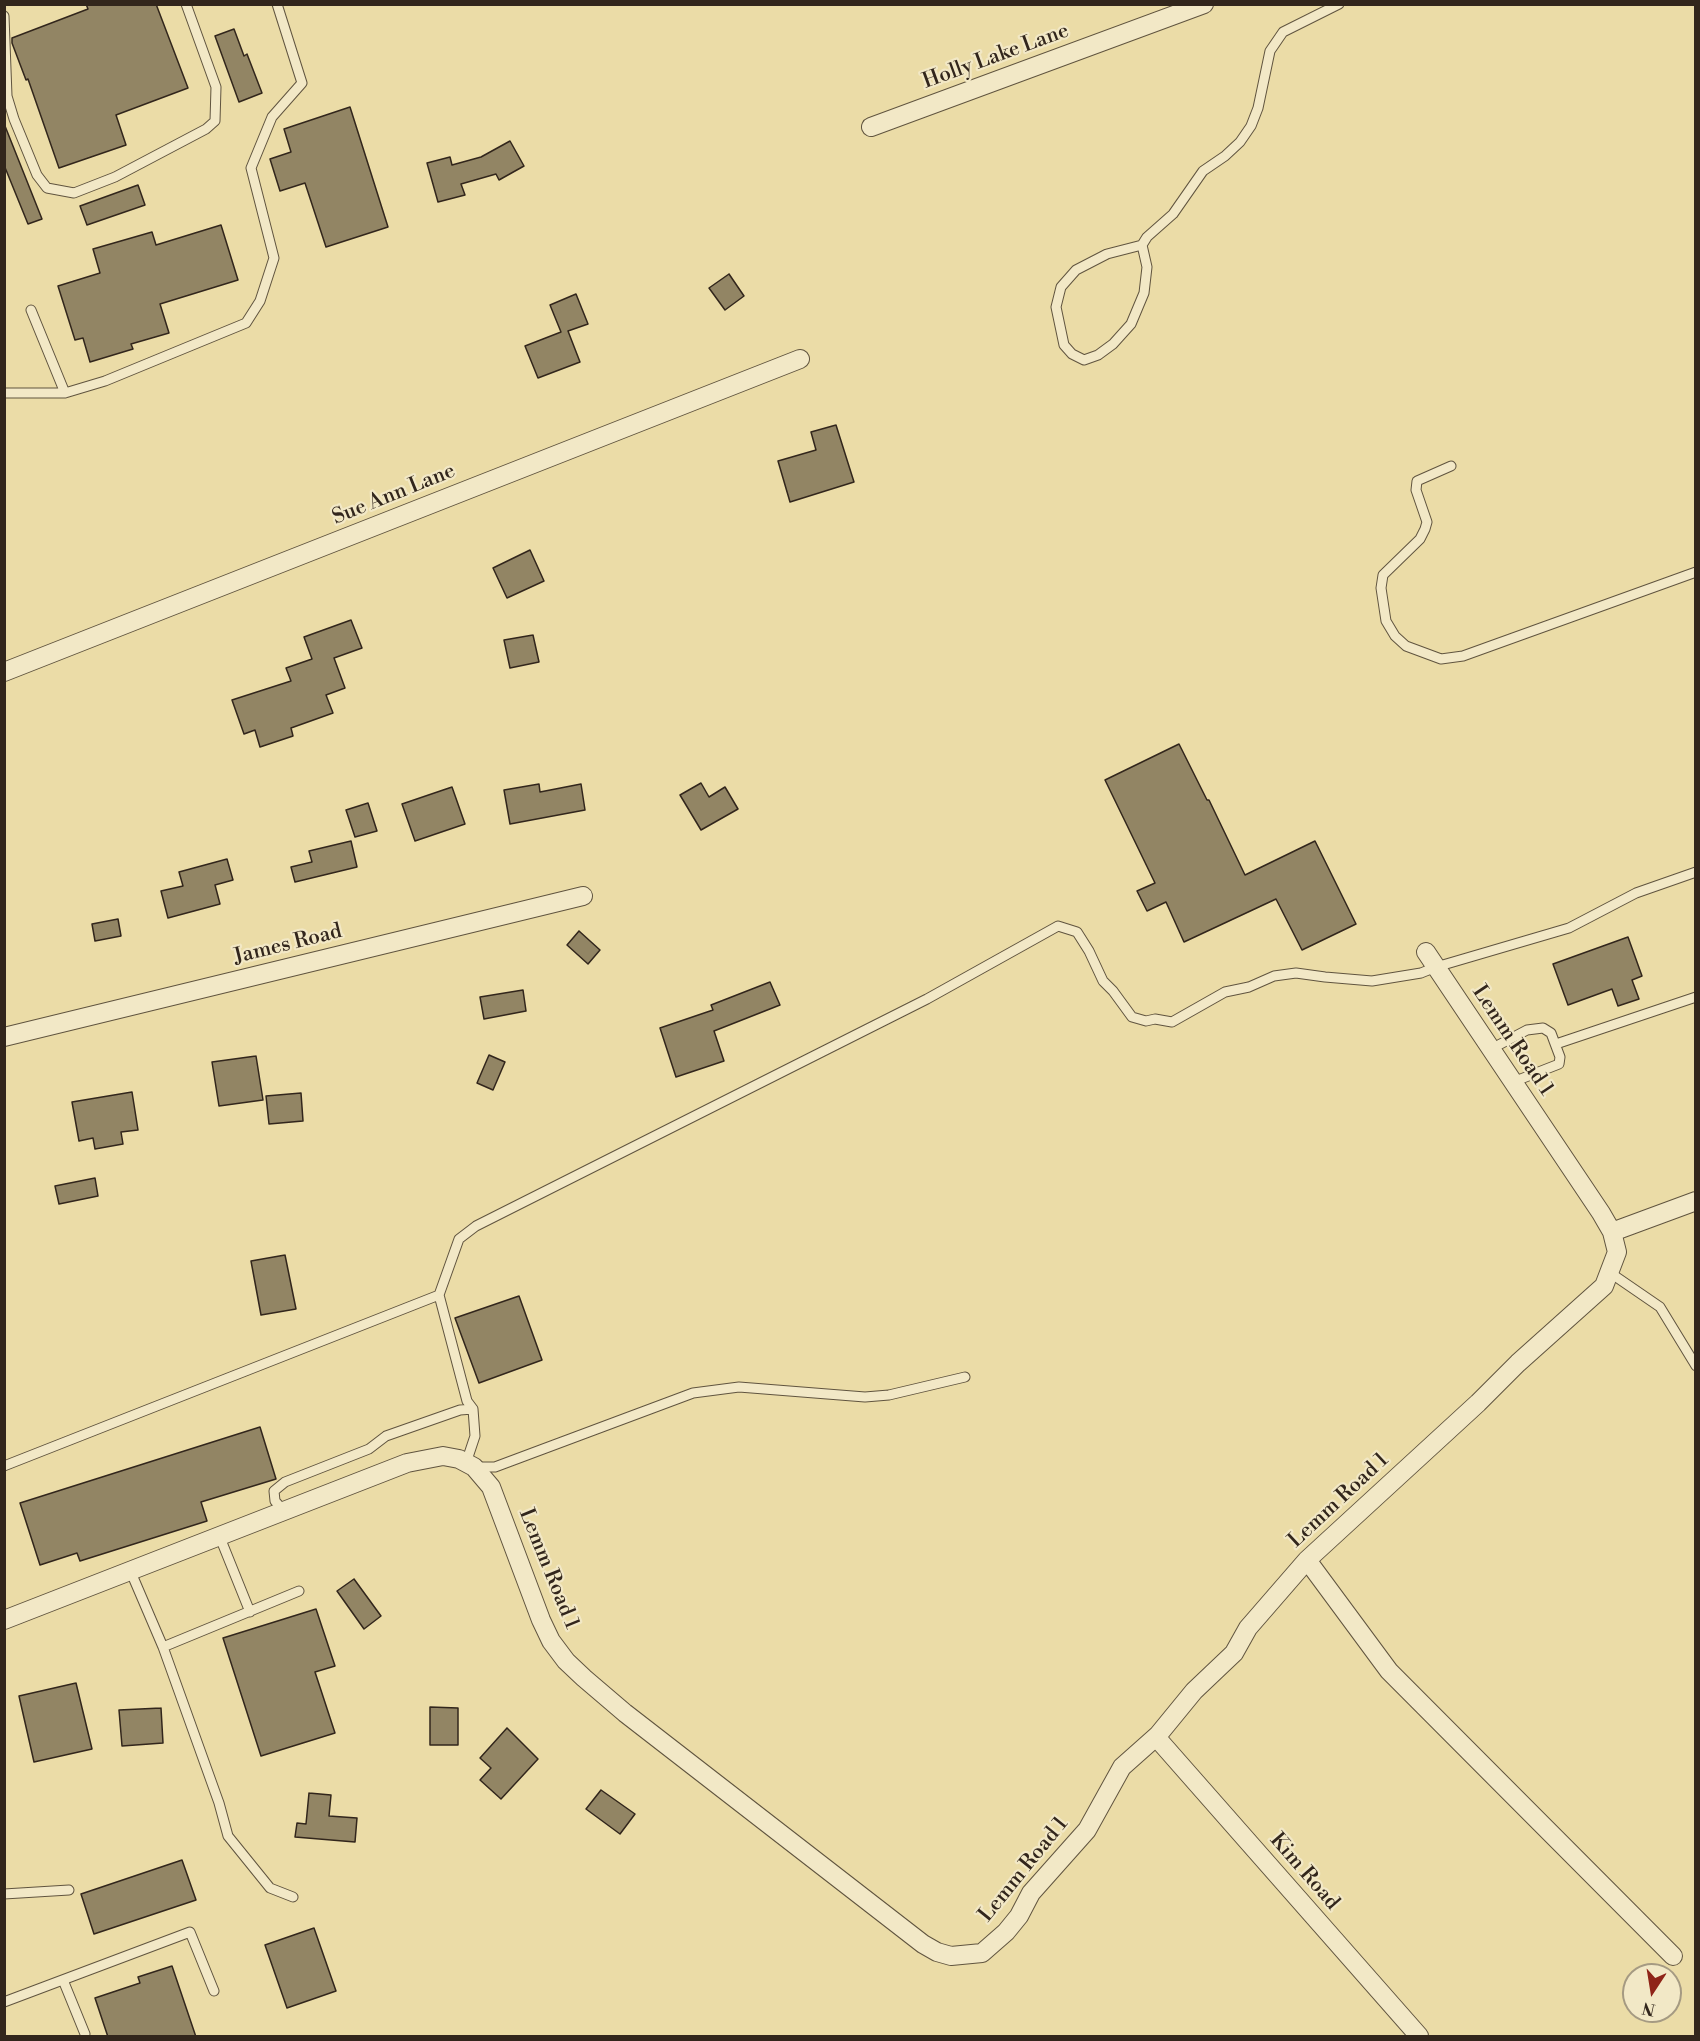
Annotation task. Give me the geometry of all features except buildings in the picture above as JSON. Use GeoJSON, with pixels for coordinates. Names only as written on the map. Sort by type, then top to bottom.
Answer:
{"type":"FeatureCollection","features":[{"type":"Feature","properties":{"kind":"street","name":"Holly Lake Lane"},"geometry":{"type":"LineString","coordinates":[[871,127],[1204,4]]}},
{"type":"Feature","properties":{"kind":"street","name":"Sue Ann Lane"},"geometry":{"type":"LineString","coordinates":[[4,672],[800,358]]}},
{"type":"Feature","properties":{"kind":"street","name":"James Road"},"geometry":{"type":"LineString","coordinates":[[4,1037],[583,896]]}},
{"type":"Feature","properties":{"kind":"street","name":"Lemm Road 1"},"geometry":{"type":"LineString","coordinates":[[470,1465],[483,1475],[490,1487],[541,1620],[551,1641],[566,1661],[625,1713],[889,1919],[937,1952],[951,1956],[982,1953],[1006,1932],[1019,1916],[1031,1893],[1087,1830],[1122,1767],[1156,1737],[1194,1691],[1234,1653],[1248,1628],[1307,1560],[1604,1286],[1617,1252],[1612,1232],[1431,960]]}},
{"type":"Feature","properties":{"kind":"street"},"geometry":{"type":"LineString","coordinates":[[1612,1232],[1695,1201]]}},
{"type":"Feature","properties":{"kind":"street"},"geometry":{"type":"LineString","coordinates":[[4,1620],[283,1510],[407,1464],[443,1456],[459,1459],[470,1465]]}},
{"type":"Feature","properties":{"kind":"street"},"geometry":{"type":"LineString","coordinates":[[1307,1560],[1389,1671],[1674,1956]]}},
{"type":"Feature","properties":{"kind":"street","name":"Kim Road"},"geometry":{"type":"LineString","coordinates":[[1156,1737],[1419,2037]]}},
{"type":"Feature","properties":{"kind":"lane"},"geometry":{"type":"LineString","coordinates":[[4,16],[7,96],[14,119],[37,175],[47,188],[74,193],[115,177],[206,129],[215,121],[216,87],[186,4]]}},
{"type":"Feature","properties":{"kind":"lane"},"geometry":{"type":"LineString","coordinates":[[4,393],[65,393],[105,381],[246,323],[260,302],[274,258],[251,168],[272,117],[302,83],[277,4]]}},
{"type":"Feature","properties":{"kind":"lane"},"geometry":{"type":"LineString","coordinates":[[1142,245],[1147,267],[1144,293],[1131,324],[1113,344],[1098,355],[1084,360],[1072,354],[1064,345],[1056,307],[1061,287],[1076,270],[1107,254],[1142,245],[1147,237],[1173,214],[1203,171],[1240,142],[1251,126],[1258,108],[1270,51],[1283,32],[1339,4]]}},
{"type":"Feature","properties":{"kind":"lane"},"geometry":{"type":"LineString","coordinates":[[31,310],[65,393]]}},
{"type":"Feature","properties":{"kind":"lane"},"geometry":{"type":"LineString","coordinates":[[1451,466],[1417,481],[1416,490],[1427,522],[1425,530],[1420,539],[1383,575],[1381,588],[1386,621],[1395,636],[1406,646],[1442,659],[1463,656],[1695,572]]}},
{"type":"Feature","properties":{"kind":"lane"},"geometry":{"type":"LineString","coordinates":[[966,1377],[889,1395],[865,1397],[739,1387],[693,1393],[495,1467],[470,1465],[476,1436],[473,1409],[467,1401],[439,1295],[459,1239],[476,1226],[927,999],[1058,926],[1077,932],[1103,981],[1132,1017],[1146,1021],[1155,1019],[1173,1022],[1225,992],[1249,987],[1274,976],[1296,973],[1372,981],[1421,973],[1431,960],[1569,928],[1636,893],[1695,872]]}},
{"type":"Feature","properties":{"kind":"lane"},"geometry":{"type":"LineString","coordinates":[[1556,1044],[1695,997]]}},
{"type":"Feature","properties":{"kind":"lane"},"geometry":{"type":"LineString","coordinates":[[1491,1049],[1527,1030],[1543,1029],[1551,1033],[1560,1057],[1559,1064],[1513,1082]]}},
{"type":"Feature","properties":{"kind":"lane"},"geometry":{"type":"LineString","coordinates":[[1609,1272],[1660,1307],[1695,1366]]}},
{"type":"Feature","properties":{"kind":"lane"},"geometry":{"type":"LineString","coordinates":[[4,1466],[439,1295]]}},
{"type":"Feature","properties":{"kind":"lane"},"geometry":{"type":"LineString","coordinates":[[283,1510],[275,1501],[274,1491],[285,1482],[369,1449],[386,1436],[460,1410],[473,1409]]}},
{"type":"Feature","properties":{"kind":"lane"},"geometry":{"type":"LineString","coordinates":[[219,1535],[250,1612]]}},
{"type":"Feature","properties":{"kind":"lane"},"geometry":{"type":"LineString","coordinates":[[130,1570],[163,1647],[219,1803],[228,1836],[270,1888],[293,1897]]}},
{"type":"Feature","properties":{"kind":"lane"},"geometry":{"type":"LineString","coordinates":[[163,1647],[299,1591]]}},
{"type":"Feature","properties":{"kind":"lane"},"geometry":{"type":"LineString","coordinates":[[4,1894],[69,1890]]}},
{"type":"Feature","properties":{"kind":"lane"},"geometry":{"type":"LineString","coordinates":[[4,2002],[190,1932],[214,1991]]}},
{"type":"Feature","properties":{"kind":"lane"},"geometry":{"type":"LineString","coordinates":[[63,1980],[85,2034]]}}]}
